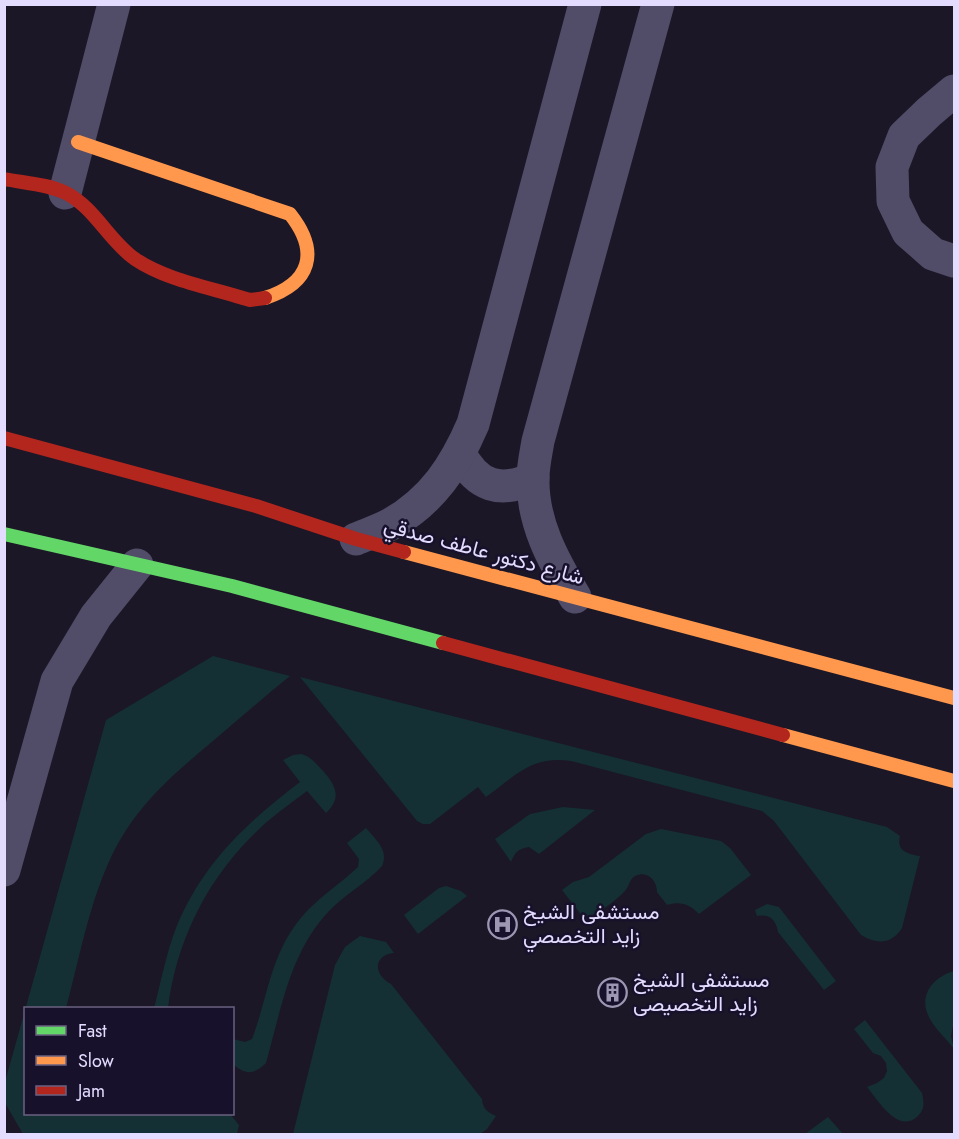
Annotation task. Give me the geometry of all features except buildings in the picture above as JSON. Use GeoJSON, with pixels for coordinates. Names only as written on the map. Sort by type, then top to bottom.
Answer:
{"type":"FeatureCollection","features":[{"type":"Feature","properties":{"kind":"street"},"geometry":{"type":"LineString","coordinates":[[65,193],[114,4]]}},
{"type":"Feature","properties":{"kind":"street"},"geometry":{"type":"LineString","coordinates":[[356,539],[391,524],[418,505],[442,482],[460,454],[473,424],[585,4]]}},
{"type":"Feature","properties":{"kind":"street"},"geometry":{"type":"LineString","coordinates":[[574,597],[544,538],[536,509],[532,478],[538,441],[658,4]]}},
{"type":"Feature","properties":{"kind":"street"},"geometry":{"type":"LineString","coordinates":[[954,92],[904,136],[892,167],[893,201],[908,232],[933,254],[954,261]]}},
{"type":"Feature","properties":{"kind":"street"},"geometry":{"type":"LineString","coordinates":[[4,179],[65,193],[81,204],[112,240],[135,259],[157,271],[252,300],[273,296],[291,286],[305,270],[309,250],[304,230],[290,214],[78,142]]}},
{"type":"Feature","properties":{"kind":"street","name":"شارع دكتور عاطف صدقي"},"geometry":{"type":"LineString","coordinates":[[4,438],[256,506],[356,539],[954,699]]}},
{"type":"Feature","properties":{"kind":"street"},"geometry":{"type":"LineString","coordinates":[[460,454],[467,467],[477,478],[490,484],[505,487],[532,478]]}},
{"type":"Feature","properties":{"kind":"street"},"geometry":{"type":"LineString","coordinates":[[4,534],[232,586],[954,781]]}},
{"type":"Feature","properties":{"kind":"street"},"geometry":{"type":"LineString","coordinates":[[4,870],[57,681],[96,615],[137,565]]}},
{"type":"Feature","properties":{"kind":"green space"},"geometry":{"type":"Polygon","coordinates":[[[213,656],[290,676],[167,782],[140,811],[118,844],[101,881],[84,935],[66,1007],[26,1007],[106,720],[213,656]]]}},
{"type":"Feature","properties":{"kind":"green space"},"geometry":{"type":"Polygon","coordinates":[[[300,677],[887,827],[900,836],[900,845],[904,851],[920,856],[902,928],[894,937],[884,941],[873,940],[861,935],[774,821],[762,811],[571,761],[545,761],[535,764],[515,775],[486,797],[478,787],[430,824],[423,824],[417,821],[300,677]]]}},
{"type":"Feature","properties":{"kind":"green space"},"geometry":{"type":"Polygon","coordinates":[[[301,754],[308,757],[328,777],[336,792],[331,808],[326,813],[307,791],[263,825],[234,856],[206,896],[185,938],[168,1007],[154,1007],[166,958],[187,905],[212,864],[228,846],[262,813],[300,782],[283,760],[301,754]]]}},
{"type":"Feature","properties":{"kind":"green space"},"geometry":{"type":"Polygon","coordinates":[[[563,807],[595,810],[539,854],[529,847],[525,848],[517,852],[511,862],[495,839],[530,814],[563,807]]]}},
{"type":"Feature","properties":{"kind":"green space"},"geometry":{"type":"Polygon","coordinates":[[[366,828],[383,850],[382,866],[335,905],[316,927],[288,983],[266,1063],[257,1070],[246,1072],[234,1065],[234,1039],[245,1042],[252,1039],[282,947],[300,919],[358,867],[359,859],[347,843],[366,828]]]}},
{"type":"Feature","properties":{"kind":"green space"},"geometry":{"type":"Polygon","coordinates":[[[661,829],[721,841],[730,848],[751,875],[699,914],[684,904],[667,905],[657,892],[651,878],[644,874],[635,876],[620,896],[586,921],[562,890],[573,882],[589,877],[646,834],[661,829]]]}},
{"type":"Feature","properties":{"kind":"green space"},"geometry":{"type":"Polygon","coordinates":[[[446,886],[461,891],[467,896],[418,934],[404,915],[439,888],[446,886]]]}},
{"type":"Feature","properties":{"kind":"green space"},"geometry":{"type":"Polygon","coordinates":[[[767,904],[779,907],[836,981],[824,990],[778,932],[774,921],[765,916],[757,916],[755,910],[767,904]]]}},
{"type":"Feature","properties":{"kind":"green space"},"geometry":{"type":"Polygon","coordinates":[[[360,936],[386,942],[394,953],[382,957],[379,961],[381,976],[391,984],[482,1099],[486,1110],[496,1116],[487,1129],[480,1134],[293,1134],[335,965],[345,947],[360,936]]]}},
{"type":"Feature","properties":{"kind":"green space"},"geometry":{"type":"Polygon","coordinates":[[[954,971],[954,1021],[951,1036],[954,1049],[932,1023],[925,1003],[926,995],[934,983],[954,971]]]}},
{"type":"Feature","properties":{"kind":"green space"},"geometry":{"type":"Polygon","coordinates":[[[24,1014],[24,1115],[231,1115],[239,1125],[237,1134],[23,1134],[5,1103],[5,1082],[24,1014]]]}},
{"type":"Feature","properties":{"kind":"green space"},"geometry":{"type":"Polygon","coordinates":[[[865,1020],[922,1093],[922,1111],[911,1121],[896,1119],[889,1114],[867,1087],[884,1078],[887,1071],[886,1063],[881,1056],[873,1053],[854,1029],[865,1020]]]}},
{"type":"Feature","properties":{"kind":"green space"},"geometry":{"type":"Polygon","coordinates":[[[828,1117],[843,1134],[805,1134],[828,1117]]]}},
{"type":"Feature","properties":{"kind":"traffic: fast"},"geometry":{"type":"LineString","coordinates":[[4,534],[232,586],[443,643]]}},
{"type":"Feature","properties":{"kind":"traffic: slow"},"geometry":{"type":"LineString","coordinates":[[78,142],[290,214],[305,241],[306,265],[293,284],[265,298]]}},
{"type":"Feature","properties":{"kind":"traffic: slow"},"geometry":{"type":"LineString","coordinates":[[404,552],[954,698]]}},
{"type":"Feature","properties":{"kind":"traffic: slow"},"geometry":{"type":"LineString","coordinates":[[783,735],[954,781]]}},
{"type":"Feature","properties":{"kind":"traffic: jam"},"geometry":{"type":"LineString","coordinates":[[4,179],[44,186],[66,193],[85,207],[126,252],[160,272],[250,300],[265,298]]}},
{"type":"Feature","properties":{"kind":"traffic: jam"},"geometry":{"type":"LineString","coordinates":[[4,438],[256,506],[356,539],[404,552]]}},
{"type":"Feature","properties":{"kind":"traffic: jam"},"geometry":{"type":"LineString","coordinates":[[443,643],[783,735]]}},
{"type":"Feature","properties":{"kind":"place","name":"مستشفى الشيخ زايد التخصصي"},"geometry":{"type":"Point","coordinates":[502,924]}},
{"type":"Feature","properties":{"kind":"place","name":"مستشفى الشيخ زايد التخصيصى"},"geometry":{"type":"Point","coordinates":[612,992]}}]}
